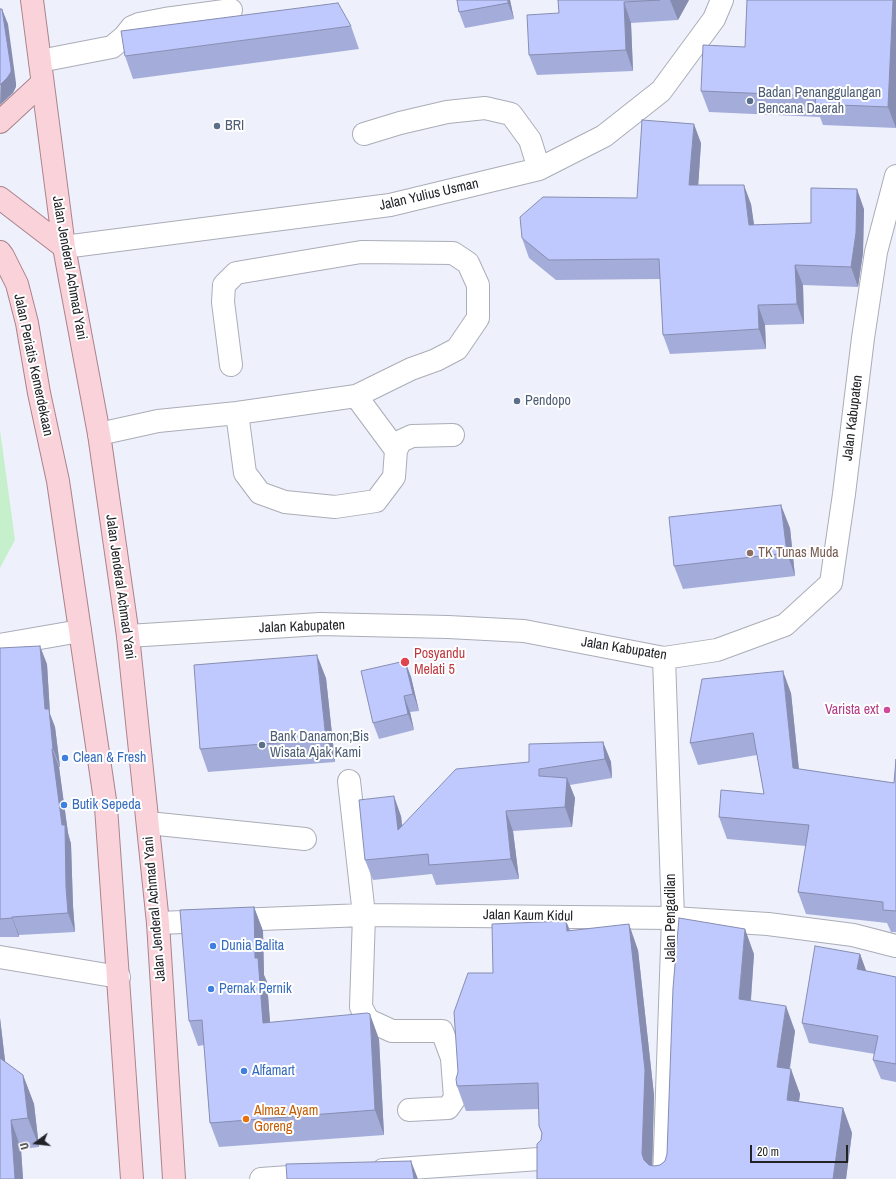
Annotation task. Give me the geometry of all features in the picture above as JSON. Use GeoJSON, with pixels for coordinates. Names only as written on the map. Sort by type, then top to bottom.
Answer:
{"type":"FeatureCollection","features":[{"type":"Feature","properties":{"kind":"main road","name":"Jalan Jenderal Achmad Yani"},"geometry":{"type":"LineString","coordinates":[[32,0],[64,247],[99,434],[128,636],[158,923],[174,1179]]}},
{"type":"Feature","properties":{"kind":"main road"},"geometry":{"type":"LineString","coordinates":[[0,122],[42,83]]}},
{"type":"Feature","properties":{"kind":"main road"},"geometry":{"type":"LineString","coordinates":[[0,198],[64,247]]}},
{"type":"Feature","properties":{"kind":"main road","name":"Jalan Periatis Kemerdekaan"},"geometry":{"type":"LineString","coordinates":[[0,252],[17,284],[27,323],[39,393],[58,481],[80,631]]}},
{"type":"Feature","properties":{"kind":"main road"},"geometry":{"type":"LineString","coordinates":[[80,631],[106,807],[132,1179]]}},
{"type":"Feature","properties":{"kind":"street","name":"Jalan Yulius Usman"},"geometry":{"type":"LineString","coordinates":[[64,247],[390,205],[538,169],[604,136],[661,91],[714,19],[722,0]]}},
{"type":"Feature","properties":{"kind":"street"},"geometry":{"type":"LineString","coordinates":[[40,60],[112,47],[124,37],[132,27],[139,24],[231,10]]}},
{"type":"Feature","properties":{"kind":"street"},"geometry":{"type":"LineString","coordinates":[[364,134],[400,123],[447,112],[485,108],[511,114],[530,140],[538,169]]}},
{"type":"Feature","properties":{"kind":"street","name":"Jalan Kabupaten"},"geometry":{"type":"LineString","coordinates":[[128,636],[320,624],[448,627],[524,631],[664,658],[718,650],[785,625],[831,582],[844,494],[863,338],[876,252],[896,176]]}},
{"type":"Feature","properties":{"kind":"street"},"geometry":{"type":"LineString","coordinates":[[99,434],[158,421],[237,414],[356,396],[411,369],[436,360],[456,348],[478,318],[478,285],[468,263],[453,253],[361,252],[236,273],[224,285],[223,302],[231,364]]}},
{"type":"Feature","properties":{"kind":"street"},"geometry":{"type":"LineString","coordinates":[[356,396],[396,450]]}},
{"type":"Feature","properties":{"kind":"street"},"geometry":{"type":"LineString","coordinates":[[237,414],[245,473],[260,492],[285,502],[335,507],[376,501],[394,477],[396,450],[401,440],[412,436],[453,435]]}},
{"type":"Feature","properties":{"kind":"street"},"geometry":{"type":"LineString","coordinates":[[0,645],[80,631]]}},
{"type":"Feature","properties":{"kind":"street","name":"Jalan Pengadilan"},"geometry":{"type":"LineString","coordinates":[[664,658],[673,918],[664,1179]]}},
{"type":"Feature","properties":{"kind":"street"},"geometry":{"type":"LineString","coordinates":[[349,782],[364,915],[362,1007],[368,1020],[392,1031],[442,1031],[452,1058],[455,1098],[448,1108],[409,1110]]}},
{"type":"Feature","properties":{"kind":"street"},"geometry":{"type":"LineString","coordinates":[[148,823],[305,839]]}},
{"type":"Feature","properties":{"kind":"street","name":"Jalan Kaum Kidul"},"geometry":{"type":"LineString","coordinates":[[158,923],[364,915],[673,918],[768,924],[853,935],[896,946]]}},
{"type":"Feature","properties":{"kind":"street"},"geometry":{"type":"LineString","coordinates":[[0,957],[118,977]]}},
{"type":"Feature","properties":{"kind":"street"},"geometry":{"type":"LineString","coordinates":[[364,1171],[539,1159]]}},
{"type":"Feature","properties":{"kind":"street"},"geometry":{"type":"LineString","coordinates":[[261,1179],[340,1173]]}},
{"type":"Feature","properties":{"kind":"green space"},"geometry":{"type":"Polygon","coordinates":[[[0,430],[15,540],[0,568],[0,430]]]}},
{"type":"Feature","properties":{"kind":"building"},"geometry":{"type":"Polygon","coordinates":[[[457,0],[508,0],[508,3],[459,12],[457,0]]]}},
{"type":"Feature","properties":{"kind":"building"},"geometry":{"type":"Polygon","coordinates":[[[558,0],[660,0],[624,2],[626,50],[529,55],[527,15],[559,13],[558,0]]]}},
{"type":"Feature","properties":{"kind":"building"},"geometry":{"type":"Polygon","coordinates":[[[747,0],[893,0],[888,107],[815,104],[816,96],[701,91],[703,45],[745,47],[747,0]]]}},
{"type":"Feature","properties":{"kind":"building"},"geometry":{"type":"Polygon","coordinates":[[[338,3],[351,26],[125,56],[121,31],[338,3]]]}},
{"type":"Feature","properties":{"kind":"building"},"geometry":{"type":"Polygon","coordinates":[[[0,9],[2,9],[11,72],[0,85],[0,9]]]}},
{"type":"Feature","properties":{"kind":"building"},"geometry":{"type":"Polygon","coordinates":[[[642,120],[694,124],[689,185],[744,185],[749,225],[811,223],[811,188],[857,189],[856,233],[851,267],[795,265],[797,304],[758,305],[759,329],[663,335],[659,259],[549,260],[522,238],[520,217],[543,197],[637,198],[642,120]]]}},
{"type":"Feature","properties":{"kind":"building"},"geometry":{"type":"Polygon","coordinates":[[[781,505],[787,553],[674,566],[669,517],[781,505]]]}},
{"type":"Feature","properties":{"kind":"building"},"geometry":{"type":"Polygon","coordinates":[[[40,646],[45,709],[49,709],[52,749],[62,825],[65,825],[68,913],[0,919],[0,648],[40,646]]]}},
{"type":"Feature","properties":{"kind":"building"},"geometry":{"type":"Polygon","coordinates":[[[317,655],[326,739],[200,749],[194,665],[317,655]]]}},
{"type":"Feature","properties":{"kind":"building"},"geometry":{"type":"Polygon","coordinates":[[[405,661],[413,694],[404,696],[408,714],[373,723],[361,671],[405,661]]]}},
{"type":"Feature","properties":{"kind":"building"},"geometry":{"type":"Polygon","coordinates":[[[783,671],[793,768],[894,783],[896,759],[896,911],[883,910],[883,902],[798,892],[809,825],[719,817],[721,790],[764,794],[753,733],[690,743],[702,679],[783,671]]]}},
{"type":"Feature","properties":{"kind":"building"},"geometry":{"type":"Polygon","coordinates":[[[603,742],[605,759],[539,769],[539,776],[567,778],[565,807],[506,811],[511,859],[429,865],[428,854],[365,860],[359,800],[394,796],[398,830],[456,769],[529,762],[529,744],[603,742]]]}},
{"type":"Feature","properties":{"kind":"building"},"geometry":{"type":"Polygon","coordinates":[[[254,907],[255,958],[258,958],[263,1023],[367,1013],[370,1014],[375,1110],[210,1123],[202,1020],[189,1021],[180,910],[254,907]]]}},
{"type":"Feature","properties":{"kind":"building"},"geometry":{"type":"Polygon","coordinates":[[[679,918],[745,929],[739,999],[786,1006],[777,1067],[791,1069],[787,1100],[843,1108],[833,1179],[537,1179],[537,1144],[541,1140],[542,1133],[539,1126],[538,1083],[457,1086],[456,1079],[458,1072],[454,1012],[468,973],[493,973],[492,924],[566,921],[567,931],[629,924],[645,1070],[642,1154],[644,1160],[649,1165],[660,1165],[665,1161],[667,1154],[673,988],[679,918]]]}},
{"type":"Feature","properties":{"kind":"building"},"geometry":{"type":"Polygon","coordinates":[[[815,946],[860,954],[857,969],[896,977],[896,1064],[873,1060],[878,1036],[802,1023],[815,946]]]}},
{"type":"Feature","properties":{"kind":"building"},"geometry":{"type":"Polygon","coordinates":[[[0,1058],[23,1075],[28,1118],[11,1120],[15,1179],[0,1179],[0,1058]]]}},
{"type":"Feature","properties":{"kind":"building"},"geometry":{"type":"Polygon","coordinates":[[[411,1161],[414,1179],[287,1179],[286,1164],[411,1161]]]}},
{"type":"Feature","properties":{"kind":"place","name":"Badan Penanggulangan Bencana Daerah"},"geometry":{"type":"Point","coordinates":[750,101]}},
{"type":"Feature","properties":{"kind":"place","name":"BRI"},"geometry":{"type":"Point","coordinates":[217,126]}},
{"type":"Feature","properties":{"kind":"place","name":"Pendopo"},"geometry":{"type":"Point","coordinates":[517,401]}},
{"type":"Feature","properties":{"kind":"place","name":"TK Tunas Muda"},"geometry":{"type":"Point","coordinates":[750,553]}},
{"type":"Feature","properties":{"kind":"place","name":"Posyandu Melati 5"},"geometry":{"type":"Point","coordinates":[405,662]}},
{"type":"Feature","properties":{"kind":"place","name":"Varista ext"},"geometry":{"type":"Point","coordinates":[887,710]}},
{"type":"Feature","properties":{"kind":"place","name":"Bank Danamon;Bis Wisata Ajak Kami"},"geometry":{"type":"Point","coordinates":[262,745]}},
{"type":"Feature","properties":{"kind":"place","name":"Clean & Fresh"},"geometry":{"type":"Point","coordinates":[65,758]}},
{"type":"Feature","properties":{"kind":"place","name":"Butik Sepeda"},"geometry":{"type":"Point","coordinates":[64,805]}},
{"type":"Feature","properties":{"kind":"place","name":"Dunia Balita"},"geometry":{"type":"Point","coordinates":[213,946]}},
{"type":"Feature","properties":{"kind":"place","name":"Pernak Pernik"},"geometry":{"type":"Point","coordinates":[211,989]}},
{"type":"Feature","properties":{"kind":"place","name":"Alfamart"},"geometry":{"type":"Point","coordinates":[244,1071]}},
{"type":"Feature","properties":{"kind":"place","name":"Almaz Ayam Goreng"},"geometry":{"type":"Point","coordinates":[246,1119]}}]}
